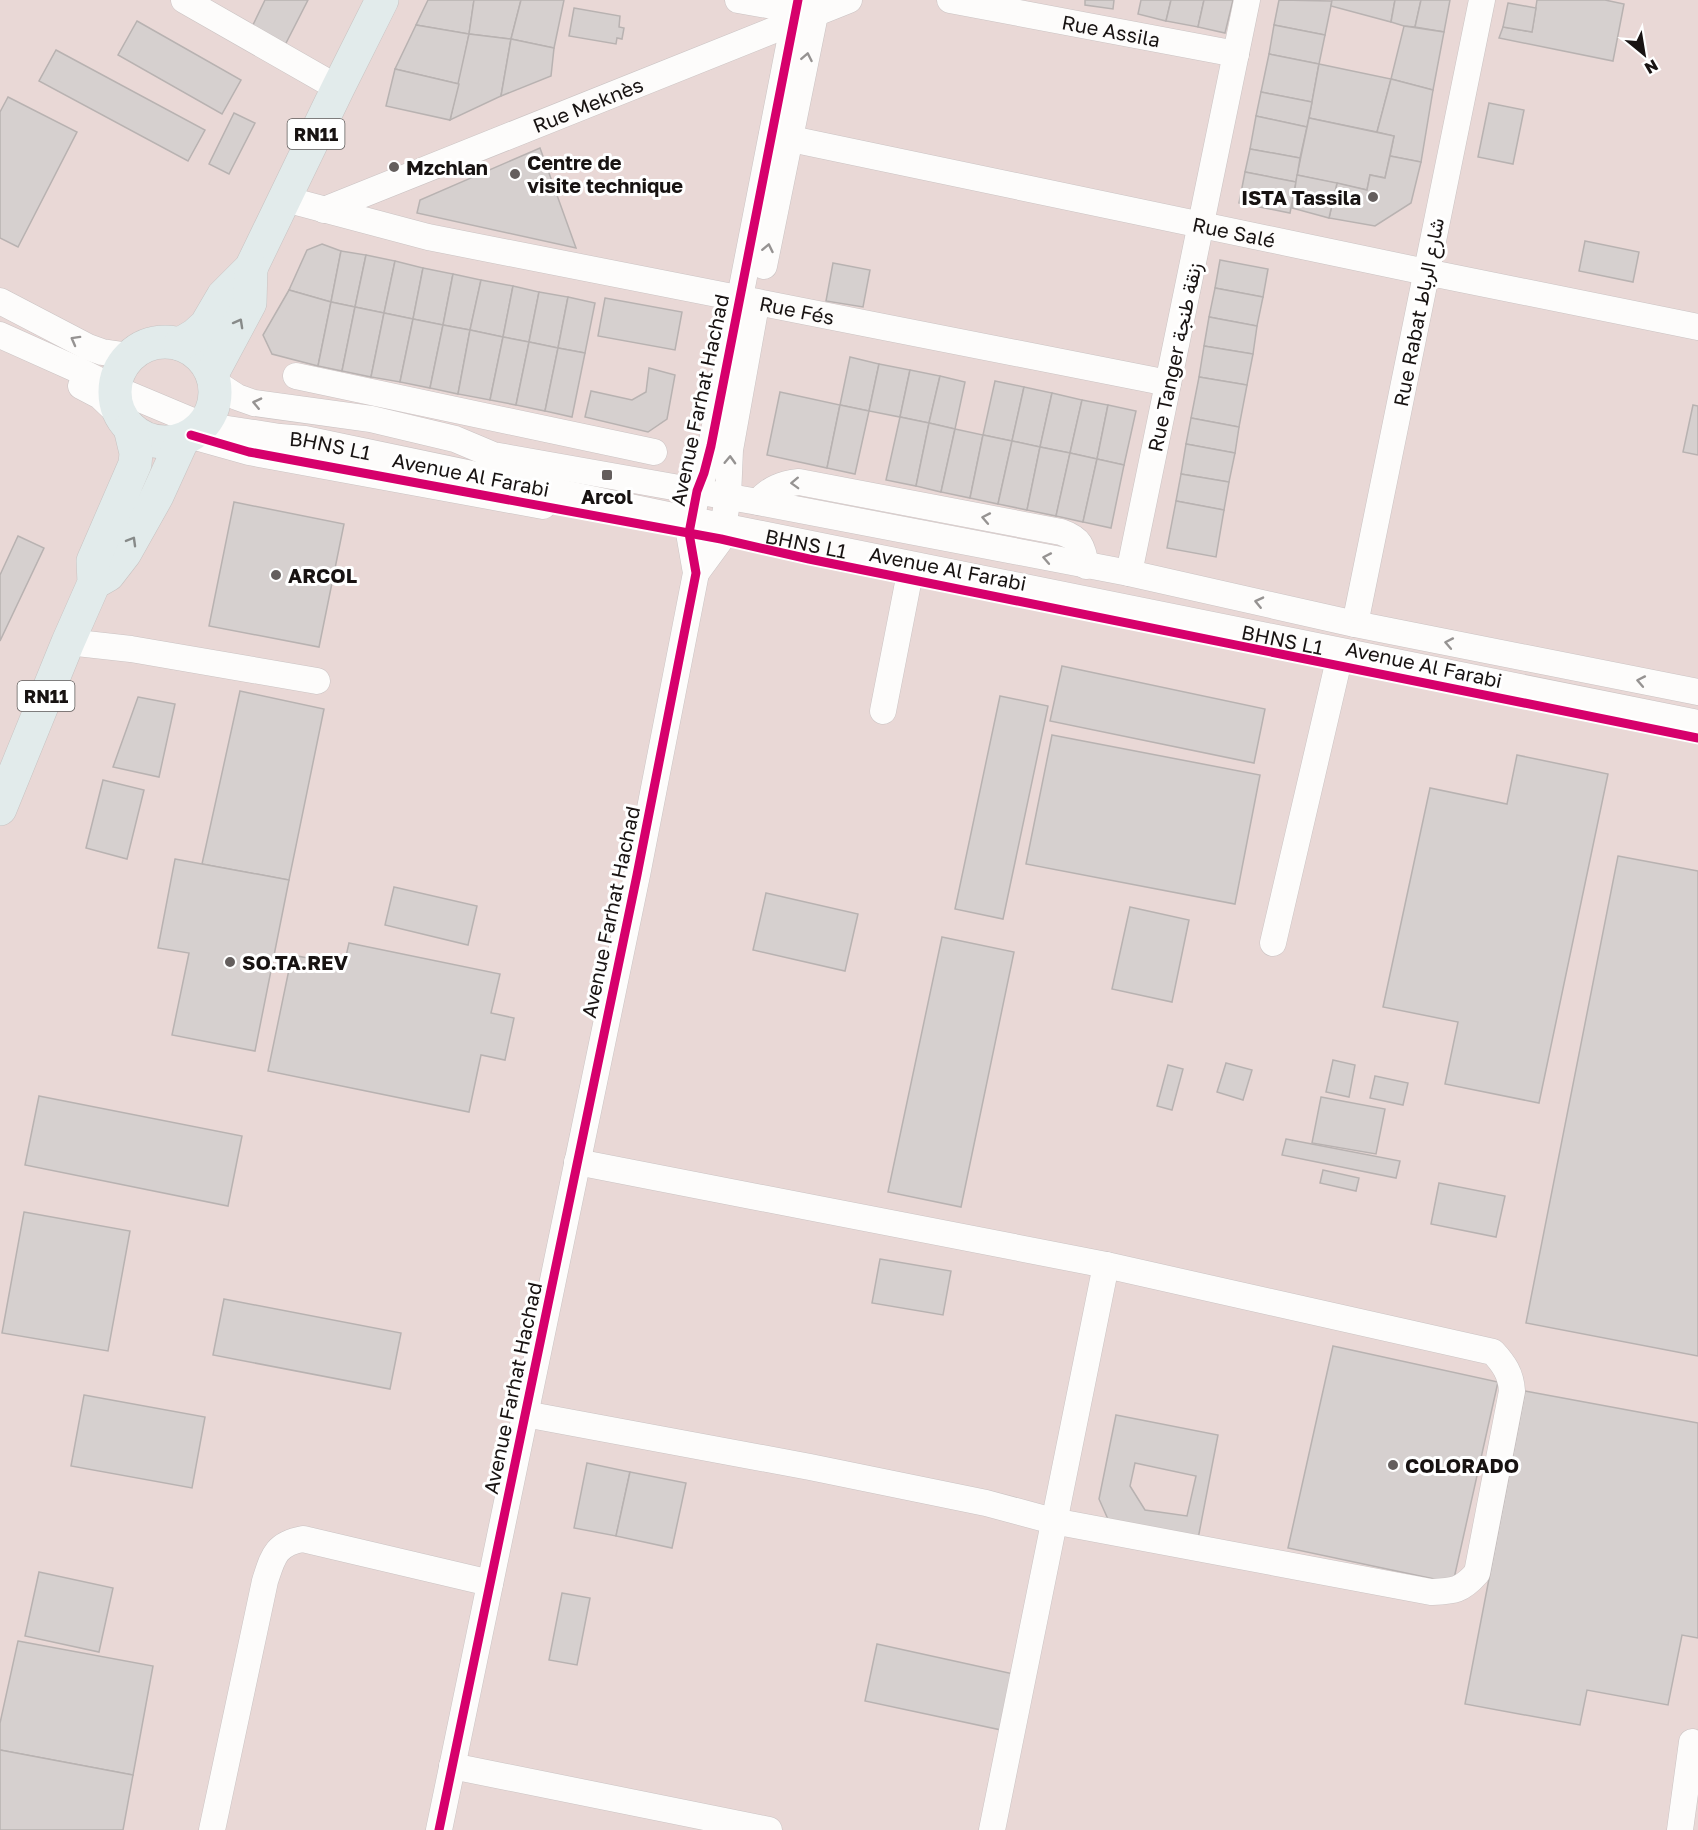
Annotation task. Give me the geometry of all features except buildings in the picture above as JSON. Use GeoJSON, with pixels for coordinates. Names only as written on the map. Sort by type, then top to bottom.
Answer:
{"type":"FeatureCollection","features":[{"type":"Feature","properties":{"kind":"main road","name":"RN11"},"geometry":{"type":"LineString","coordinates":[[180,344],[206,325],[224,296],[305,204],[338,88],[382,0]]}},
{"type":"Feature","properties":{"kind":"main road","name":"RN11"},"geometry":{"type":"LineString","coordinates":[[94,583],[108,575],[125,553],[215,398],[213,378],[250,303],[251,268]]}},
{"type":"Feature","properties":{"kind":"main road"},"geometry":{"type":"LineString","coordinates":[[196,429],[174,441],[158,441],[143,437],[123,394],[151,344],[164,342],[180,344],[195,351],[206,363],[213,378]]}},
{"type":"Feature","properties":{"kind":"main road","name":"RN11"},"geometry":{"type":"LineString","coordinates":[[0,809],[94,583],[93,561],[135,464],[136,453],[123,394]]}},
{"type":"Feature","properties":{"kind":"street"},"geometry":{"type":"LineString","coordinates":[[184,0],[338,88]]}},
{"type":"Feature","properties":{"kind":"street"},"geometry":{"type":"LineString","coordinates":[[738,0],[809,7]]}},
{"type":"Feature","properties":{"kind":"street","name":"Rue Meknès"},"geometry":{"type":"LineString","coordinates":[[305,204],[553,103],[809,7],[849,0]]}},
{"type":"Feature","properties":{"kind":"street","name":"Rue Assila"},"geometry":{"type":"LineString","coordinates":[[950,0],[999,4],[1236,54]]}},
{"type":"Feature","properties":{"kind":"street","name":"Rue Tanger زنقة طنجة"},"geometry":{"type":"LineString","coordinates":[[1129,573],[1247,0]]}},
{"type":"Feature","properties":{"kind":"street","name":"Rue Rabat شارع الرباط"},"geometry":{"type":"LineString","coordinates":[[1355,624],[1482,0]]}},
{"type":"Feature","properties":{"kind":"street","name":"Avenue Farhat Hachad"},"geometry":{"type":"LineString","coordinates":[[439,1830],[637,875],[696,573],[693,515],[748,299],[809,7]]}},
{"type":"Feature","properties":{"kind":"street","name":"Rue Salé"},"geometry":{"type":"LineString","coordinates":[[782,133],[1428,264],[1698,327]]}},
{"type":"Feature","properties":{"kind":"street","name":"Rue Fés"},"geometry":{"type":"LineString","coordinates":[[305,204],[428,237],[1168,383]]}},
{"type":"Feature","properties":{"kind":"street","name":"Rue Salé"},"geometry":{"type":"LineString","coordinates":[[1428,264],[1698,310]]}},
{"type":"Feature","properties":{"kind":"street","name":"Avenue Farhat Hachad"},"geometry":{"type":"LineString","coordinates":[[696,573],[722,530],[728,497],[730,450],[748,299]]}},
{"type":"Feature","properties":{"kind":"street"},"geometry":{"type":"LineString","coordinates":[[0,301],[102,352],[123,394]]}},
{"type":"Feature","properties":{"kind":"street"},"geometry":{"type":"LineString","coordinates":[[0,329],[123,394],[175,405],[196,429]]}},
{"type":"Feature","properties":{"kind":"street"},"geometry":{"type":"LineString","coordinates":[[0,335],[78,370],[123,394]]}},
{"type":"Feature","properties":{"kind":"street"},"geometry":{"type":"LineString","coordinates":[[0,347],[100,396],[123,394]]}},
{"type":"Feature","properties":{"kind":"street"},"geometry":{"type":"LineString","coordinates":[[296,376],[654,452]]}},
{"type":"Feature","properties":{"kind":"street","name":"Avenue Al Farabi"},"geometry":{"type":"LineString","coordinates":[[213,378],[237,397],[254,403],[371,419],[455,439],[494,455],[693,515],[722,530],[909,578],[1698,738]]}},
{"type":"Feature","properties":{"kind":"street"},"geometry":{"type":"LineString","coordinates":[[455,439],[462,411]]}},
{"type":"Feature","properties":{"kind":"street","name":"Avenue Al Farabi"},"geometry":{"type":"LineString","coordinates":[[196,429],[249,452],[693,515],[728,497],[758,502],[1129,573],[1355,624],[1698,692]]}},
{"type":"Feature","properties":{"kind":"street","name":"BHNS L1"},"geometry":{"type":"LineString","coordinates":[[722,530],[1698,722]]}},
{"type":"Feature","properties":{"kind":"street"},"geometry":{"type":"LineString","coordinates":[[883,711],[909,578]]}},
{"type":"Feature","properties":{"kind":"street"},"geometry":{"type":"LineString","coordinates":[[68,642],[131,649],[317,681]]}},
{"type":"Feature","properties":{"kind":"street"},"geometry":{"type":"LineString","coordinates":[[1273,943],[1338,664]]}},
{"type":"Feature","properties":{"kind":"street"},"geometry":{"type":"LineString","coordinates":[[525,1414],[963,1498],[1053,1521],[1431,1592],[1452,1591],[1466,1585],[1477,1573],[1512,1391],[1511,1379],[1493,1352],[1106,1265],[577,1162]]}},
{"type":"Feature","properties":{"kind":"street"},"geometry":{"type":"LineString","coordinates":[[992,1830],[1106,1265]]}},
{"type":"Feature","properties":{"kind":"street"},"geometry":{"type":"LineString","coordinates":[[212,1830],[265,1581],[273,1554],[289,1542],[303,1539],[490,1583]]}},
{"type":"Feature","properties":{"kind":"street"},"geometry":{"type":"LineString","coordinates":[[1680,1830],[1692,1742]]}},
{"type":"Feature","properties":{"kind":"street"},"geometry":{"type":"LineString","coordinates":[[452,1766],[769,1830]]}},
{"type":"Feature","properties":{"kind":"shaded area"},"geometry":{"type":"Polygon","coordinates":[[[0,0],[1698,0],[1698,1830],[0,1830],[0,0]]]}},
{"type":"Feature","properties":{"kind":"cycle path"},"geometry":{"type":"LineString","coordinates":[[439,1830],[637,875],[696,573],[689,533],[697,491],[711,446],[798,0]]}},
{"type":"Feature","properties":{"kind":"cycle path"},"geometry":{"type":"LineString","coordinates":[[191,435],[249,452],[721,539],[809,559],[1698,738]]}},
{"type":"Feature","properties":{"kind":"place","name":"Mzchlan"},"geometry":{"type":"Point","coordinates":[394,167]}},
{"type":"Feature","properties":{"kind":"place","name":"Centre de visite technique"},"geometry":{"type":"Point","coordinates":[515,174]}},
{"type":"Feature","properties":{"kind":"place","name":"ISTA Tassila"},"geometry":{"type":"Point","coordinates":[1373,197]}},
{"type":"Feature","properties":{"kind":"place","name":"Arcol"},"geometry":{"type":"Point","coordinates":[607,475]}},
{"type":"Feature","properties":{"kind":"place","name":"ARCOL"},"geometry":{"type":"Point","coordinates":[276,575]}},
{"type":"Feature","properties":{"kind":"place","name":"SO.TA.REV"},"geometry":{"type":"Point","coordinates":[230,962]}},
{"type":"Feature","properties":{"kind":"place","name":"COLORADO"},"geometry":{"type":"Point","coordinates":[1393,1465]}}]}
